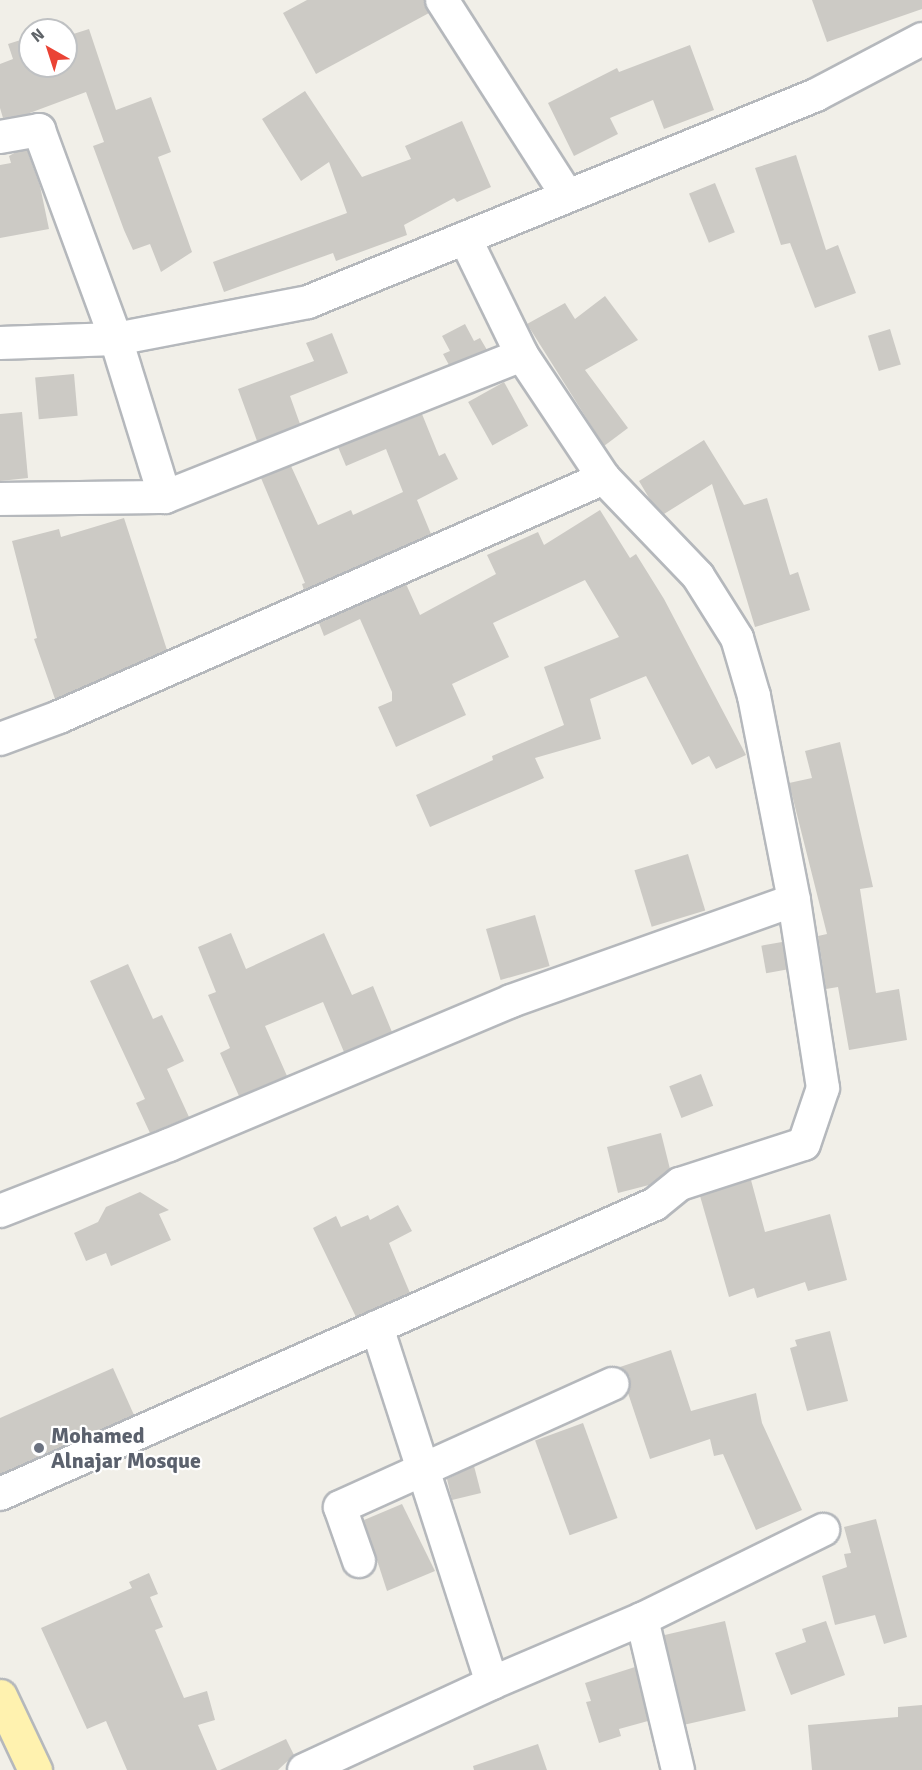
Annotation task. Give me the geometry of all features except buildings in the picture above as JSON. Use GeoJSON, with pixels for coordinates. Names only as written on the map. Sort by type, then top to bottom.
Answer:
{"type":"FeatureCollection","features":[{"type":"Feature","properties":{"kind":"main road"},"geometry":{"type":"LineString","coordinates":[[3,1708],[35,1770]]}},
{"type":"Feature","properties":{"kind":"street"},"geometry":{"type":"LineString","coordinates":[[442,0],[566,194]]}},
{"type":"Feature","properties":{"kind":"street"},"geometry":{"type":"LineString","coordinates":[[0,342],[116,339],[308,302],[566,194],[816,95],[922,39]]}},
{"type":"Feature","properties":{"kind":"street"},"geometry":{"type":"LineString","coordinates":[[0,137],[39,130],[116,339],[165,497]]}},
{"type":"Feature","properties":{"kind":"street"},"geometry":{"type":"LineString","coordinates":[[0,1494],[655,1204],[680,1184],[804,1144],[823,1088],[794,900],[754,696],[737,638],[698,576],[604,478],[522,355],[465,238]]}},
{"type":"Feature","properties":{"kind":"street"},"geometry":{"type":"LineString","coordinates":[[0,499],[165,497],[522,355]]}},
{"type":"Feature","properties":{"kind":"street"},"geometry":{"type":"LineString","coordinates":[[0,739],[59,717],[604,478]]}},
{"type":"Feature","properties":{"kind":"street"},"geometry":{"type":"LineString","coordinates":[[0,1211],[169,1145],[511,1001],[794,900]]}},
{"type":"Feature","properties":{"kind":"street"},"geometry":{"type":"LineString","coordinates":[[377,1327],[492,1683]]}},
{"type":"Feature","properties":{"kind":"street"},"geometry":{"type":"LineString","coordinates":[[359,1561],[340,1506],[613,1384]]}},
{"type":"Feature","properties":{"kind":"street"},"geometry":{"type":"LineString","coordinates":[[304,1770],[492,1683],[642,1619],[823,1530]]}},
{"type":"Feature","properties":{"kind":"street"},"geometry":{"type":"LineString","coordinates":[[642,1619],[678,1770]]}},
{"type":"Feature","properties":{"kind":"place","name":"Mohamed Alnajar Mosque"},"geometry":{"type":"Point","coordinates":[39,1448]}}]}
